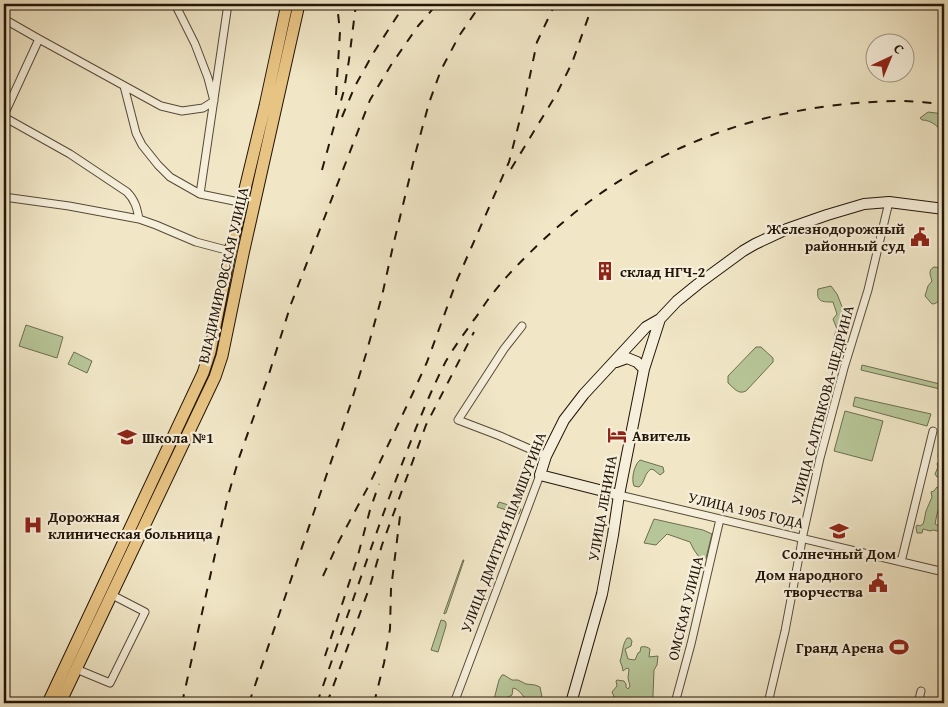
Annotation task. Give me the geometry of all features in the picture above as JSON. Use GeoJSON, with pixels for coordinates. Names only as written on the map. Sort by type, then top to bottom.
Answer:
{"type":"FeatureCollection","features":[{"type":"Feature","properties":{"kind":"main road","name":"ВЛАДИМИРОВСКАЯ УЛИЦА"},"geometry":{"type":"LineString","coordinates":[[48,703],[203,373],[210,352],[230,251],[287,4]]}},
{"type":"Feature","properties":{"kind":"main road","name":"ВЛАДИМИРОВСКАЯ УЛИЦА"},"geometry":{"type":"LineString","coordinates":[[60,703],[219,363],[299,4]]}},
{"type":"Feature","properties":{"kind":"street"},"geometry":{"type":"LineString","coordinates":[[175,4],[195,44],[208,78],[214,102]]}},
{"type":"Feature","properties":{"kind":"street"},"geometry":{"type":"LineString","coordinates":[[200,194],[228,4]]}},
{"type":"Feature","properties":{"kind":"street"},"geometry":{"type":"LineString","coordinates":[[4,19],[161,106],[182,111],[204,108],[214,102]]}},
{"type":"Feature","properties":{"kind":"street"},"geometry":{"type":"LineString","coordinates":[[39,40],[4,116],[70,154],[127,192],[136,205],[139,219]]}},
{"type":"Feature","properties":{"kind":"street"},"geometry":{"type":"LineString","coordinates":[[124,86],[134,126],[142,145],[158,166],[170,177],[200,194],[242,201]]}},
{"type":"Feature","properties":{"kind":"street"},"geometry":{"type":"LineString","coordinates":[[4,197],[69,206],[139,219],[196,242],[230,251]]}},
{"type":"Feature","properties":{"kind":"street","name":"УЛИЦА ДМИТРИЯ ШАМШУРИНА"},"geometry":{"type":"LineString","coordinates":[[454,703],[546,456],[564,420],[584,394],[646,327],[660,318],[693,288],[743,251],[787,229],[864,204],[889,202],[944,209]]}},
{"type":"Feature","properties":{"kind":"street","name":"УЛИЦА САЛТЫКОВА-ЩЕДРИНА"},"geometry":{"type":"LineString","coordinates":[[768,703],[785,631],[802,539],[820,458],[844,368],[868,290],[889,202]]}},
{"type":"Feature","properties":{"kind":"street","name":"УЛИЦА ЛЕНИНА"},"geometry":{"type":"LineString","coordinates":[[571,703],[602,594],[644,369],[660,318]]}},
{"type":"Feature","properties":{"kind":"street"},"geometry":{"type":"LineString","coordinates":[[522,326],[500,355],[458,420],[546,456]]}},
{"type":"Feature","properties":{"kind":"street"},"geometry":{"type":"LineString","coordinates":[[615,362],[627,358],[637,362],[644,369]]}},
{"type":"Feature","properties":{"kind":"street"},"geometry":{"type":"LineString","coordinates":[[901,562],[933,431]]}},
{"type":"Feature","properties":{"kind":"street","name":"УЛИЦА 1905 ГОДА"},"geometry":{"type":"LineString","coordinates":[[540,475],[944,572]]}},
{"type":"Feature","properties":{"kind":"street","name":"ОМСКАЯ УЛИЦА"},"geometry":{"type":"LineString","coordinates":[[675,703],[691,644],[720,519]]}},
{"type":"Feature","properties":{"kind":"street"},"geometry":{"type":"LineString","coordinates":[[81,671],[110,683],[145,612],[116,597]]}},
{"type":"Feature","properties":{"kind":"street"},"geometry":{"type":"LineString","coordinates":[[918,703],[921,691]]}},
{"type":"Feature","properties":{"kind":"green space"},"geometry":{"type":"Polygon","coordinates":[[[928,112],[944,114],[944,137],[936,125],[920,118],[928,112]]]}},
{"type":"Feature","properties":{"kind":"green space"},"geometry":{"type":"Polygon","coordinates":[[[934,267],[944,268],[944,296],[932,304],[925,296],[928,286],[932,281],[930,271],[934,267]]]}},
{"type":"Feature","properties":{"kind":"green space"},"geometry":{"type":"Polygon","coordinates":[[[831,286],[837,294],[849,324],[845,332],[848,352],[845,356],[835,359],[834,336],[837,329],[833,319],[837,314],[833,302],[826,302],[818,297],[818,289],[831,286]]]}},
{"type":"Feature","properties":{"kind":"green space"},"geometry":{"type":"Polygon","coordinates":[[[26,325],[63,337],[57,358],[19,346],[26,325]]]}},
{"type":"Feature","properties":{"kind":"green space"},"geometry":{"type":"Polygon","coordinates":[[[756,347],[761,347],[773,358],[773,362],[746,391],[738,392],[728,383],[728,376],[756,347]]]}},
{"type":"Feature","properties":{"kind":"green space"},"geometry":{"type":"Polygon","coordinates":[[[74,352],[92,361],[87,373],[68,364],[74,352]]]}},
{"type":"Feature","properties":{"kind":"green space"},"geometry":{"type":"Polygon","coordinates":[[[862,365],[944,385],[944,390],[861,370],[862,365]]]}},
{"type":"Feature","properties":{"kind":"green space"},"geometry":{"type":"Polygon","coordinates":[[[855,397],[931,414],[927,426],[853,406],[855,397]]]}},
{"type":"Feature","properties":{"kind":"green space"},"geometry":{"type":"Polygon","coordinates":[[[845,411],[883,421],[872,461],[834,451],[845,411]]]}},
{"type":"Feature","properties":{"kind":"green space"},"geometry":{"type":"Polygon","coordinates":[[[944,431],[944,458],[943,458],[938,457],[944,431]]]}},
{"type":"Feature","properties":{"kind":"green space"},"geometry":{"type":"Polygon","coordinates":[[[640,460],[663,467],[664,472],[660,475],[651,469],[639,487],[634,486],[633,476],[640,460]]]}},
{"type":"Feature","properties":{"kind":"green space"},"geometry":{"type":"Polygon","coordinates":[[[938,462],[944,464],[944,477],[937,477],[935,474],[938,462]]]}},
{"type":"Feature","properties":{"kind":"green space"},"geometry":{"type":"Polygon","coordinates":[[[937,487],[942,490],[944,489],[944,499],[942,499],[935,524],[944,527],[944,537],[942,532],[933,530],[923,529],[922,533],[917,533],[916,527],[923,524],[932,497],[931,492],[937,487]]]}},
{"type":"Feature","properties":{"kind":"green space"},"geometry":{"type":"Polygon","coordinates":[[[499,502],[521,509],[519,514],[497,507],[499,502]]]}},
{"type":"Feature","properties":{"kind":"green space"},"geometry":{"type":"Polygon","coordinates":[[[654,519],[703,530],[712,534],[706,558],[699,557],[690,542],[667,534],[656,545],[644,543],[654,519]]]}},
{"type":"Feature","properties":{"kind":"green space"},"geometry":{"type":"Polygon","coordinates":[[[944,538],[944,560],[939,557],[939,552],[944,538]]]}},
{"type":"Feature","properties":{"kind":"green space"},"geometry":{"type":"Polygon","coordinates":[[[463,560],[446,613],[444,614],[444,613],[463,560]]]}},
{"type":"Feature","properties":{"kind":"green space"},"geometry":{"type":"Polygon","coordinates":[[[441,620],[445,621],[446,626],[438,652],[431,650],[441,620]]]}},
{"type":"Feature","properties":{"kind":"green space"},"geometry":{"type":"Polygon","coordinates":[[[627,638],[630,638],[632,641],[631,646],[625,649],[628,659],[635,660],[641,647],[650,649],[649,657],[658,656],[657,665],[654,670],[652,703],[608,703],[615,699],[612,692],[617,686],[617,680],[624,681],[628,689],[630,686],[628,678],[629,669],[627,668],[623,671],[620,661],[627,638]]]}},
{"type":"Feature","properties":{"kind":"green space"},"geometry":{"type":"Polygon","coordinates":[[[502,675],[512,680],[540,687],[542,697],[540,703],[526,703],[527,701],[521,693],[513,688],[512,695],[506,698],[503,703],[493,703],[502,675]]]}},
{"type":"Feature","properties":{"kind":"railway"},"geometry":{"type":"LineString","coordinates":[[336,95],[340,32],[337,4]]}},
{"type":"Feature","properties":{"kind":"railway"},"geometry":{"type":"LineString","coordinates":[[322,170],[344,90],[356,4]]}},
{"type":"Feature","properties":{"kind":"railway"},"geometry":{"type":"LineString","coordinates":[[342,117],[355,86],[405,4]]}},
{"type":"Feature","properties":{"kind":"railway"},"geometry":{"type":"LineString","coordinates":[[182,703],[228,496],[291,304],[370,100],[418,26],[437,4]]}},
{"type":"Feature","properties":{"kind":"railway"},"geometry":{"type":"LineString","coordinates":[[249,703],[366,354],[429,103],[441,70],[459,36],[481,4]]}},
{"type":"Feature","properties":{"kind":"railway"},"geometry":{"type":"LineString","coordinates":[[323,576],[339,541],[368,487],[427,362],[457,280],[509,162],[537,42],[555,4]]}},
{"type":"Feature","properties":{"kind":"railway"},"geometry":{"type":"LineString","coordinates":[[511,169],[556,95],[572,63],[593,4]]}},
{"type":"Feature","properties":{"kind":"railway"},"geometry":{"type":"LineString","coordinates":[[317,703],[392,490],[438,377],[452,351],[493,293],[542,241],[580,208],[621,180],[664,156],[708,136],[754,121],[802,110],[851,103],[901,101],[944,104]]}},
{"type":"Feature","properties":{"kind":"railway"},"geometry":{"type":"LineString","coordinates":[[327,703],[426,425],[474,332]]}},
{"type":"Feature","properties":{"kind":"railway"},"geometry":{"type":"LineString","coordinates":[[325,656],[379,484]]}},
{"type":"Feature","properties":{"kind":"railway"},"geometry":{"type":"LineString","coordinates":[[374,703],[390,629],[391,589],[401,508]]}},
{"type":"Feature","properties":{"kind":"place","name":"Железнодорожный районный суд"},"geometry":{"type":"Point","coordinates":[920,237]}},
{"type":"Feature","properties":{"kind":"place","name":"склад НГЧ-2"},"geometry":{"type":"Point","coordinates":[605,271]}},
{"type":"Feature","properties":{"kind":"place","name":"Авитель"},"geometry":{"type":"Point","coordinates":[617,435]}},
{"type":"Feature","properties":{"kind":"place","name":"Школа №1"},"geometry":{"type":"Point","coordinates":[127,437]}},
{"type":"Feature","properties":{"kind":"place","name":"Дорожная клиническая больница"},"geometry":{"type":"Point","coordinates":[33,525]}},
{"type":"Feature","properties":{"kind":"place","name":"Солнечный Дом"},"geometry":{"type":"Point","coordinates":[839,531]}},
{"type":"Feature","properties":{"kind":"place","name":"Дом народного творчества"},"geometry":{"type":"Point","coordinates":[878,583]}},
{"type":"Feature","properties":{"kind":"place","name":"Гранд Арена"},"geometry":{"type":"Point","coordinates":[899,647]}}]}
